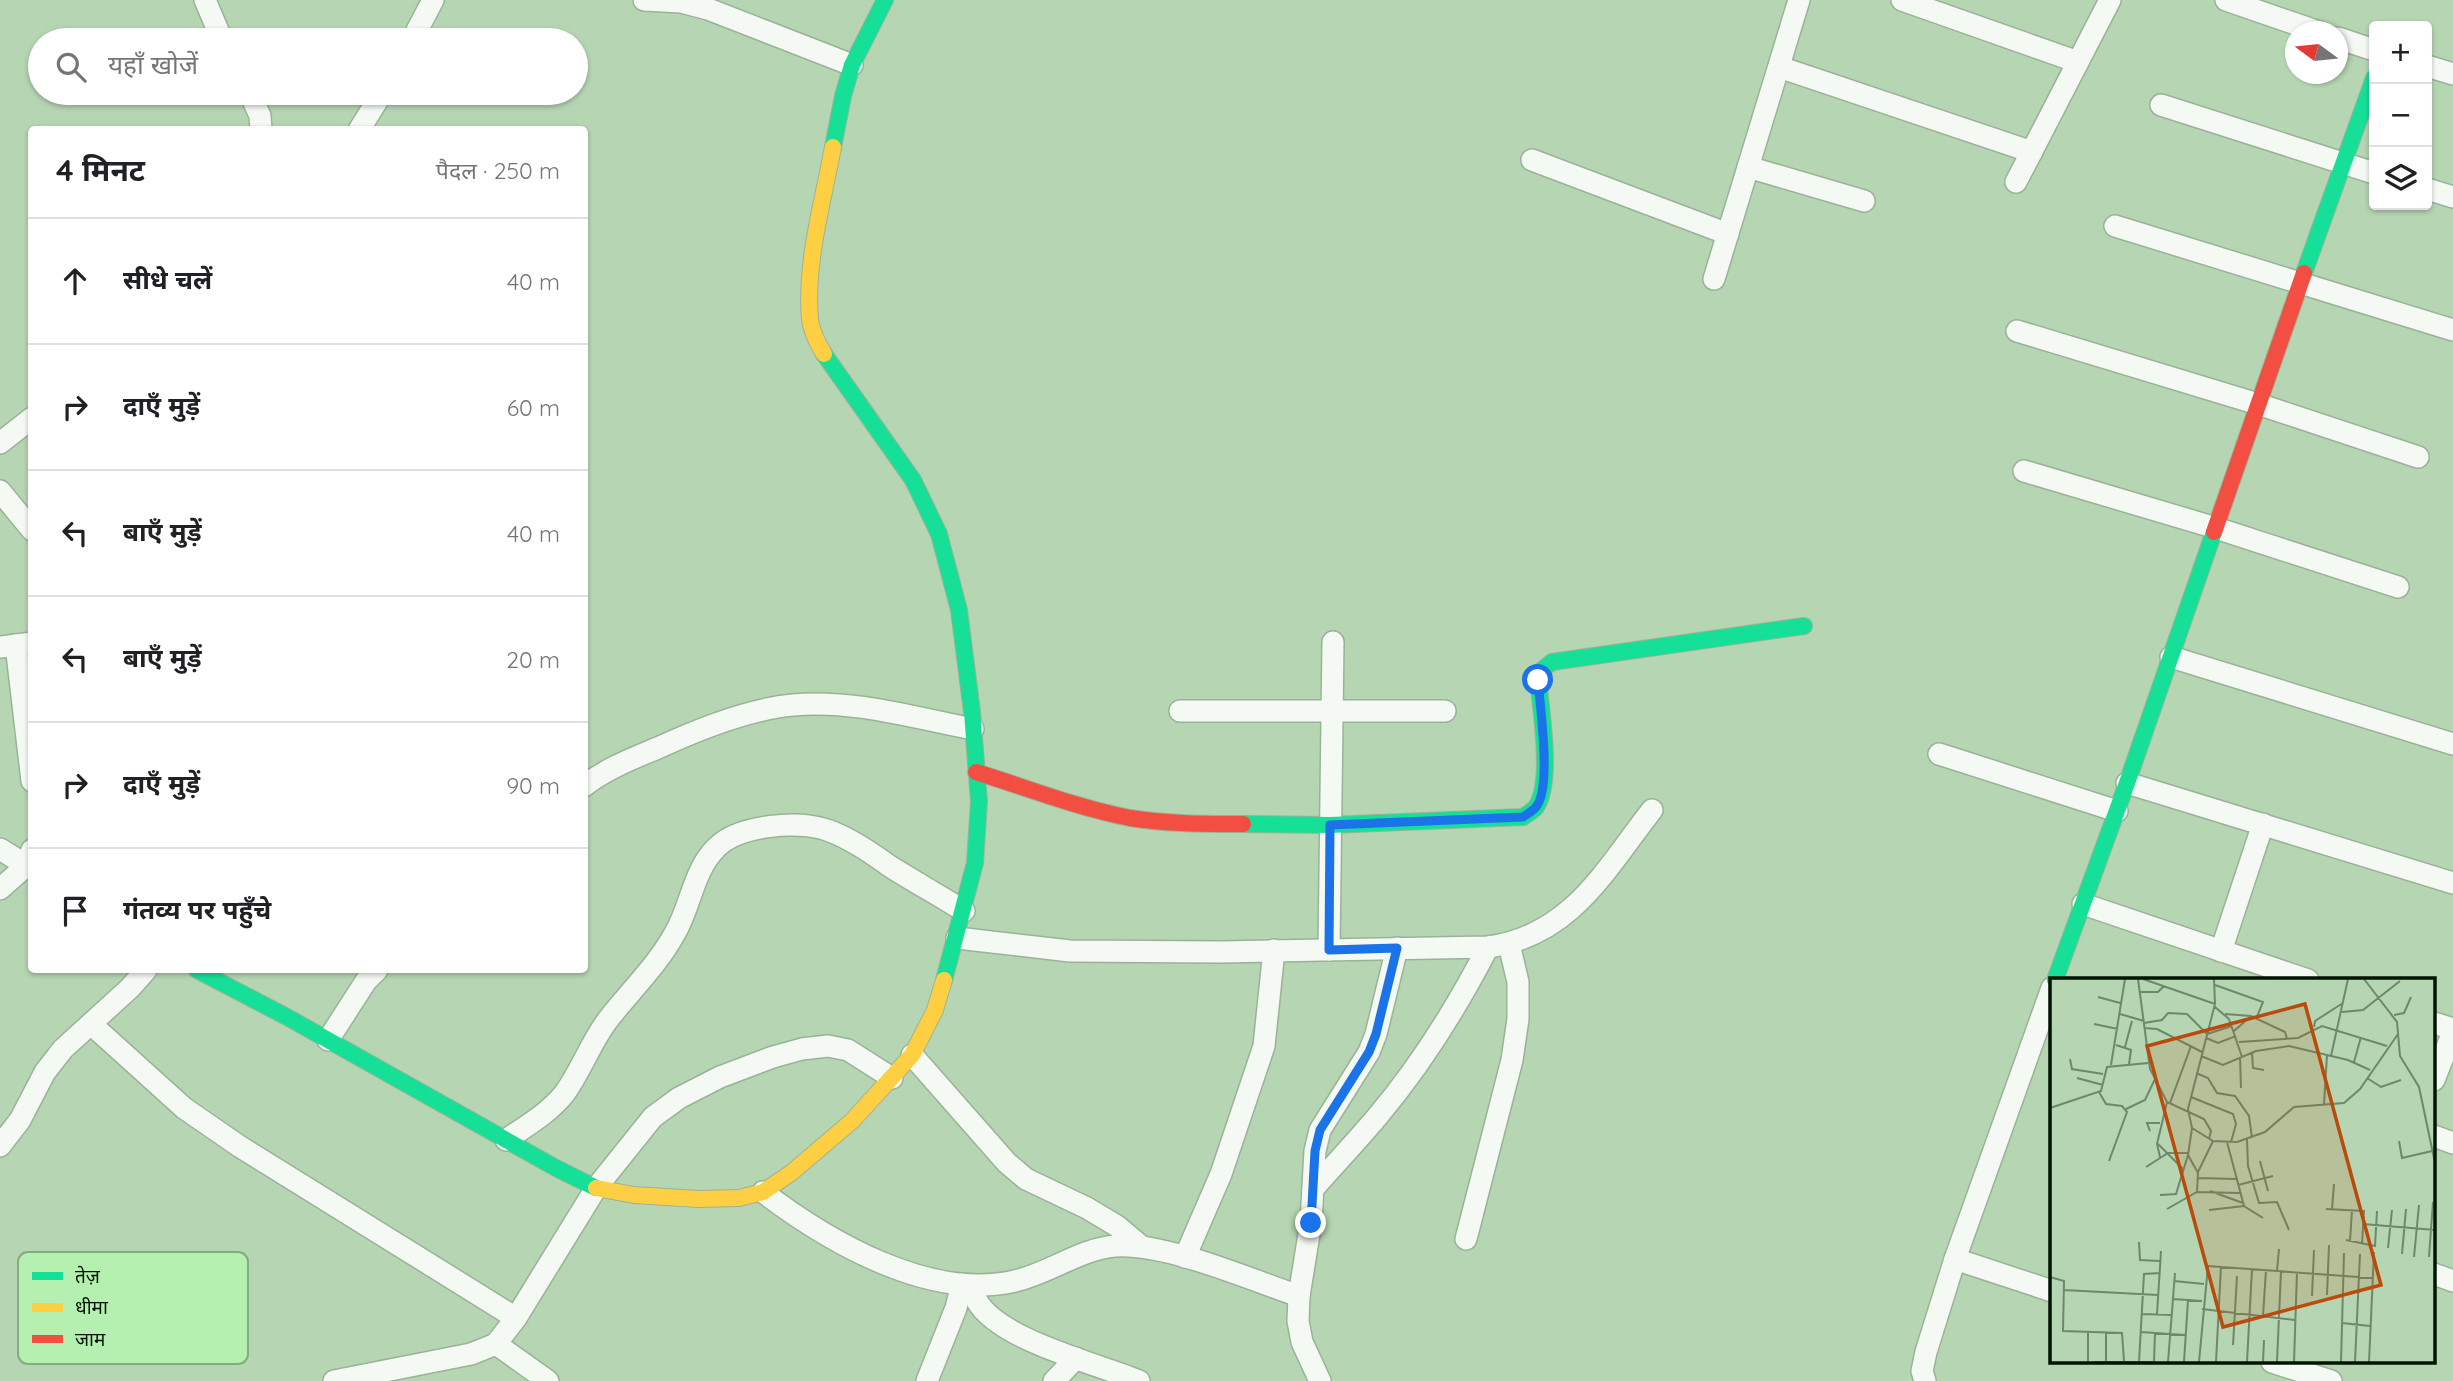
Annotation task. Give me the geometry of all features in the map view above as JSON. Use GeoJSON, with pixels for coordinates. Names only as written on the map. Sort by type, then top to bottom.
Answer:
{"type":"FeatureCollection","features":[{"type":"Feature","properties":{"kind":"street"},"geometry":{"type":"LineString","coordinates":[[205,0],[217,28]]}},
{"type":"Feature","properties":{"kind":"street"},"geometry":{"type":"LineString","coordinates":[[418,28],[433,0]]}},
{"type":"Feature","properties":{"kind":"street"},"geometry":{"type":"LineString","coordinates":[[645,0],[681,2],[708,9],[852,65]]}},
{"type":"Feature","properties":{"kind":"street"},"geometry":{"type":"LineString","coordinates":[[203,973],[596,1188],[634,1195],[698,1199],[739,1198],[763,1192],[791,1173],[852,1121],[912,1055],[935,1010],[957,938],[975,863],[979,802],[958,610],[939,534],[913,480],[832,368],[819,346],[810,321],[810,285],[816,236],[852,65],[885,0]]}},
{"type":"Feature","properties":{"kind":"street"},"geometry":{"type":"LineString","coordinates":[[1714,279],[1800,0]]}},
{"type":"Feature","properties":{"kind":"street"},"geometry":{"type":"LineString","coordinates":[[2016,182],[2110,0]]}},
{"type":"Feature","properties":{"kind":"street"},"geometry":{"type":"LineString","coordinates":[[2226,0],[2287,21]]}},
{"type":"Feature","properties":{"kind":"street"},"geometry":{"type":"LineString","coordinates":[[1915,2],[2078,62]]}},
{"type":"Feature","properties":{"kind":"street"},"geometry":{"type":"LineString","coordinates":[[2348,42],[2369,48]]}},
{"type":"Feature","properties":{"kind":"street"},"geometry":{"type":"LineString","coordinates":[[1779,67],[2032,152]]}},
{"type":"Feature","properties":{"kind":"street"},"geometry":{"type":"LineString","coordinates":[[2432,68],[2453,74]]}},
{"type":"Feature","properties":{"kind":"street"},"geometry":{"type":"LineString","coordinates":[[2056,978],[2127,783],[2372,84]]}},
{"type":"Feature","properties":{"kind":"street"},"geometry":{"type":"LineString","coordinates":[[255,105],[261,126]]}},
{"type":"Feature","properties":{"kind":"street"},"geometry":{"type":"LineString","coordinates":[[361,126],[375,105]]}},
{"type":"Feature","properties":{"kind":"street"},"geometry":{"type":"LineString","coordinates":[[2161,105],[2369,171]]}},
{"type":"Feature","properties":{"kind":"street"},"geometry":{"type":"LineString","coordinates":[[1532,160],[1728,234]]}},
{"type":"Feature","properties":{"kind":"street"},"geometry":{"type":"LineString","coordinates":[[1748,167],[1864,201]]}},
{"type":"Feature","properties":{"kind":"street"},"geometry":{"type":"LineString","coordinates":[[2432,191],[2453,197]]}},
{"type":"Feature","properties":{"kind":"street"},"geometry":{"type":"LineString","coordinates":[[2115,226],[2453,330]]}},
{"type":"Feature","properties":{"kind":"street"},"geometry":{"type":"LineString","coordinates":[[2017,331],[2258,404],[2418,457]]}},
{"type":"Feature","properties":{"kind":"street"},"geometry":{"type":"LineString","coordinates":[[3,435],[28,420]]}},
{"type":"Feature","properties":{"kind":"street"},"geometry":{"type":"LineString","coordinates":[[2024,471],[2216,528],[2398,587]]}},
{"type":"Feature","properties":{"kind":"street"},"geometry":{"type":"LineString","coordinates":[[0,491],[28,525]]}},
{"type":"Feature","properties":{"kind":"street"},"geometry":{"type":"LineString","coordinates":[[976,772],[1079,805],[1132,818],[1194,824],[1330,825],[1523,817],[1536,807],[1543,793],[1538,680],[1542,670],[1552,662],[1804,626]]}},
{"type":"Feature","properties":{"kind":"street"},"geometry":{"type":"LineString","coordinates":[[1329,950],[1333,642]]}},
{"type":"Feature","properties":{"kind":"street"},"geometry":{"type":"LineString","coordinates":[[16,645],[28,747]]}},
{"type":"Feature","properties":{"kind":"street"},"geometry":{"type":"LineString","coordinates":[[2171,657],[2453,744]]}},
{"type":"Feature","properties":{"kind":"street"},"geometry":{"type":"LineString","coordinates":[[588,783],[601,773],[676,740],[759,711],[794,705],[849,706],[973,729]]}},
{"type":"Feature","properties":{"kind":"street"},"geometry":{"type":"LineString","coordinates":[[1180,711],[1446,711]]}},
{"type":"Feature","properties":{"kind":"street"},"geometry":{"type":"LineString","coordinates":[[1938,754],[2117,811]]}},
{"type":"Feature","properties":{"kind":"street"},"geometry":{"type":"LineString","coordinates":[[2127,783],[2453,883]]}},
{"type":"Feature","properties":{"kind":"street"},"geometry":{"type":"LineString","coordinates":[[957,938],[1070,951],[1498,946],[1552,926],[1583,899],[1652,810]]}},
{"type":"Feature","properties":{"kind":"street"},"geometry":{"type":"LineString","coordinates":[[506,1140],[555,1104],[566,1091],[601,1029],[666,948],[677,930],[702,865],[717,846],[739,835],[777,825],[803,824],[827,830],[860,846],[964,911]]}},
{"type":"Feature","properties":{"kind":"street"},"geometry":{"type":"LineString","coordinates":[[2221,951],[2263,824]]}},
{"type":"Feature","properties":{"kind":"street"},"geometry":{"type":"LineString","coordinates":[[0,849],[28,861]]}},
{"type":"Feature","properties":{"kind":"street"},"geometry":{"type":"LineString","coordinates":[[0,889],[28,864]]}},
{"type":"Feature","properties":{"kind":"street"},"geometry":{"type":"LineString","coordinates":[[2083,904],[2302,978]]}},
{"type":"Feature","properties":{"kind":"street"},"geometry":{"type":"LineString","coordinates":[[1313,1189],[1378,1116],[1433,1042],[1466,989],[1498,946]]}},
{"type":"Feature","properties":{"kind":"street"},"geometry":{"type":"LineString","coordinates":[[1466,1239],[1512,1060],[1518,1020],[1518,982],[1498,946]]}},
{"type":"Feature","properties":{"kind":"street"},"geometry":{"type":"LineString","coordinates":[[1320,1381],[1302,1342],[1298,1321],[1299,1296],[1311,1223],[1315,1151],[1320,1130],[1369,1052],[1397,948]]}},
{"type":"Feature","properties":{"kind":"street"},"geometry":{"type":"LineString","coordinates":[[1185,1257],[1222,1174],[1264,1046],[1274,950]]}},
{"type":"Feature","properties":{"kind":"street"},"geometry":{"type":"LineString","coordinates":[[0,1146],[20,1121],[45,1072],[63,1049],[143,973]]}},
{"type":"Feature","properties":{"kind":"street"},"geometry":{"type":"LineString","coordinates":[[328,1040],[374,973]]}},
{"type":"Feature","properties":{"kind":"street"},"geometry":{"type":"LineString","coordinates":[[1925,1381],[1922,1371],[1926,1352],[1955,1259],[2048,1013]]}},
{"type":"Feature","properties":{"kind":"street"},"geometry":{"type":"LineString","coordinates":[[91,1024],[184,1108],[239,1146],[516,1318]]}},
{"type":"Feature","properties":{"kind":"street"},"geometry":{"type":"LineString","coordinates":[[2436,1024],[2453,1031],[2436,1075]]}},
{"type":"Feature","properties":{"kind":"street"},"geometry":{"type":"LineString","coordinates":[[334,1381],[471,1354],[496,1344],[516,1318],[596,1188],[653,1117],[679,1098],[720,1077],[773,1057],[802,1049],[828,1046],[848,1050],[892,1078]]}},
{"type":"Feature","properties":{"kind":"street"},"geometry":{"type":"LineString","coordinates":[[912,1055],[1007,1163],[1026,1179],[1087,1208],[1117,1226],[1142,1247]]}},
{"type":"Feature","properties":{"kind":"street"},"geometry":{"type":"LineString","coordinates":[[2436,1137],[2453,1143]]}},
{"type":"Feature","properties":{"kind":"street"},"geometry":{"type":"LineString","coordinates":[[763,1192],[793,1215],[839,1243],[908,1273],[967,1285],[993,1286],[1018,1280],[1088,1252],[1114,1246],[1142,1247],[1185,1257],[1299,1296]]}},
{"type":"Feature","properties":{"kind":"street"},"geometry":{"type":"LineString","coordinates":[[1955,1259],[2050,1290]]}},
{"type":"Feature","properties":{"kind":"street"},"geometry":{"type":"LineString","coordinates":[[2436,1275],[2453,1281]]}},
{"type":"Feature","properties":{"kind":"street"},"geometry":{"type":"LineString","coordinates":[[967,1285],[989,1317],[1012,1331],[1139,1381]]}},
{"type":"Feature","properties":{"kind":"street"},"geometry":{"type":"LineString","coordinates":[[927,1381],[967,1285]]}},
{"type":"Feature","properties":{"kind":"street"},"geometry":{"type":"LineString","coordinates":[[496,1344],[548,1381]]}},
{"type":"Feature","properties":{"kind":"street"},"geometry":{"type":"LineString","coordinates":[[1054,1381],[1076,1358]]}},
{"type":"Feature","properties":{"kind":"street"},"geometry":{"type":"LineString","coordinates":[[2279,1364],[2320,1375]]}},
{"type":"Feature","properties":{"kind":"traffic: fast"},"geometry":{"type":"LineString","coordinates":[[833,147],[852,65],[885,0]]}},
{"type":"Feature","properties":{"kind":"traffic: fast"},"geometry":{"type":"LineString","coordinates":[[2304,273],[2372,84]]}},
{"type":"Feature","properties":{"kind":"traffic: fast"},"geometry":{"type":"LineString","coordinates":[[824,354],[913,480],[939,534],[959,610],[972,712],[979,801],[975,863],[944,980]]}},
{"type":"Feature","properties":{"kind":"traffic: fast"},"geometry":{"type":"LineString","coordinates":[[2056,978],[2214,532]]}},
{"type":"Feature","properties":{"kind":"traffic: fast"},"geometry":{"type":"LineString","coordinates":[[1243,824],[1330,825],[1523,817],[1536,807],[1544,781],[1545,745],[1538,680],[1542,670],[1552,662],[1804,626]]}},
{"type":"Feature","properties":{"kind":"traffic: fast"},"geometry":{"type":"LineString","coordinates":[[203,973],[596,1188]]}},
{"type":"Feature","properties":{"kind":"traffic: slow"},"geometry":{"type":"LineString","coordinates":[[824,354],[811,323],[809,298],[812,254],[833,147]]}},
{"type":"Feature","properties":{"kind":"traffic: slow"},"geometry":{"type":"LineString","coordinates":[[596,1188],[634,1195],[698,1199],[739,1198],[763,1192],[791,1173],[852,1121],[912,1055],[935,1010],[944,980]]}},
{"type":"Feature","properties":{"kind":"traffic: jam"},"geometry":{"type":"LineString","coordinates":[[2214,532],[2304,273]]}},
{"type":"Feature","properties":{"kind":"traffic: jam"},"geometry":{"type":"LineString","coordinates":[[976,772],[1072,803],[1130,818],[1172,823],[1243,824]]}},
{"type":"Feature","properties":{"kind":"route"},"geometry":{"type":"LineString","coordinates":[[1311,1223],[1315,1151],[1320,1130],[1369,1052],[1397,948],[1329,950],[1330,825],[1523,817],[1536,807],[1543,793],[1538,680]]}}]}
